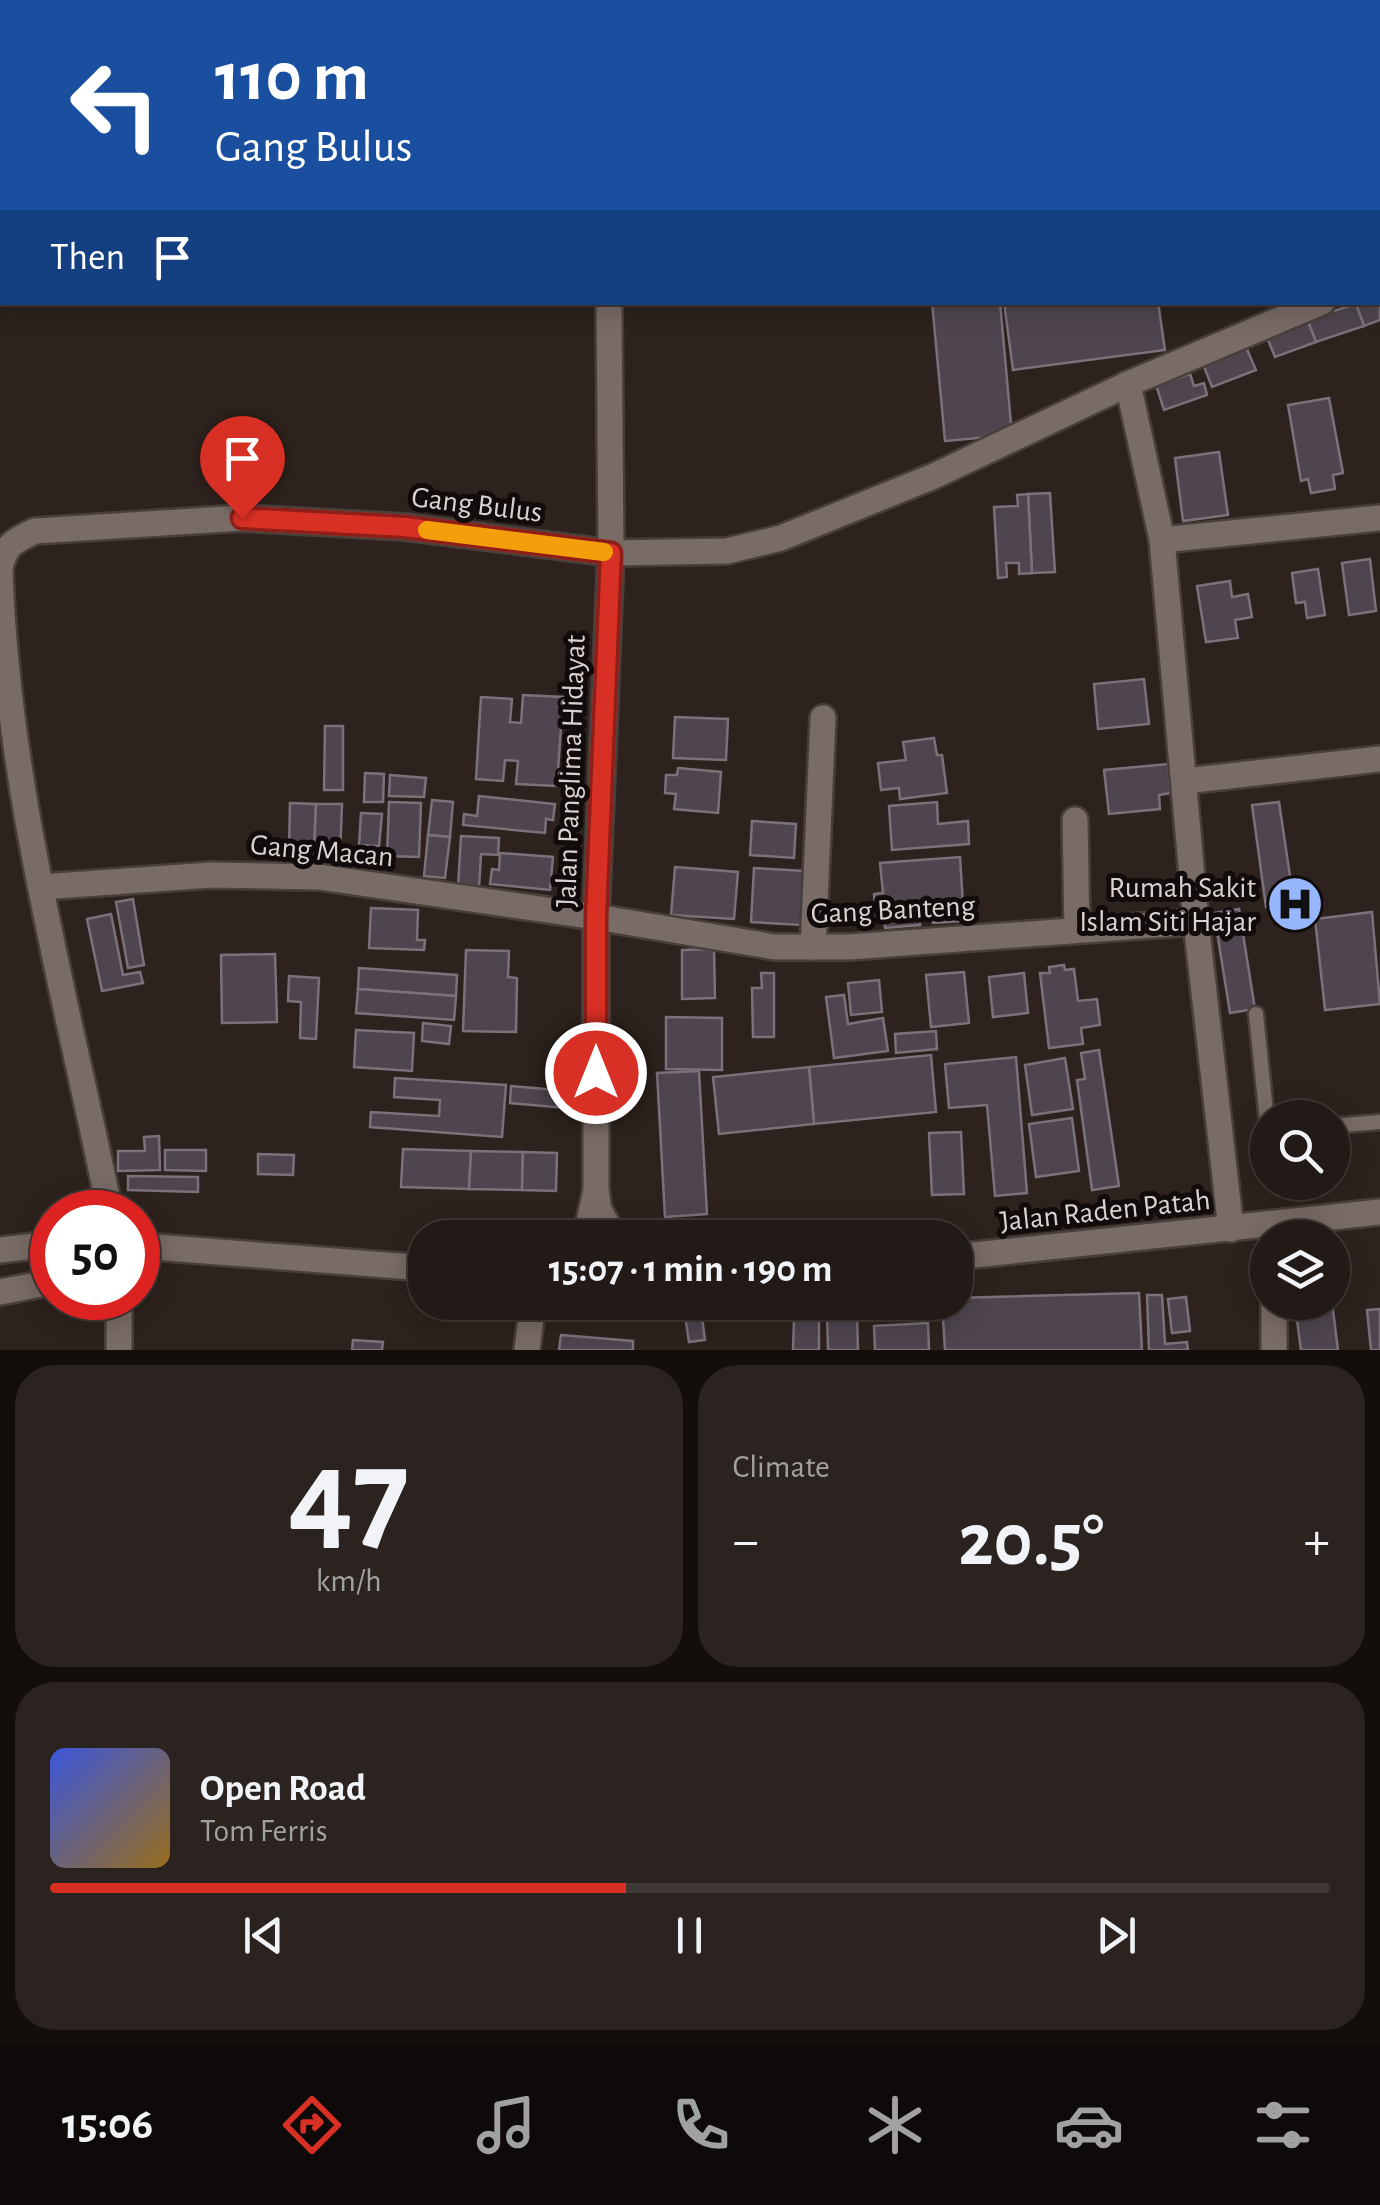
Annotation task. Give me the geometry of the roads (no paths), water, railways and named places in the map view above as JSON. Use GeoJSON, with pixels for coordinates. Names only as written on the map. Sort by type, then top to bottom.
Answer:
{"type":"FeatureCollection","features":[{"type":"Feature","properties":{"kind":"street","name":"Jalan Panglima Hidayat"},"geometry":{"type":"LineString","coordinates":[[605,1220],[596,1190],[596,917],[611,553],[609,305]]}},
{"type":"Feature","properties":{"kind":"street","name":"Gang Bulus"},"geometry":{"type":"LineString","coordinates":[[41,887],[8,698],[0,570],[3,552],[13,541],[35,531],[242,518],[405,527],[611,553],[727,551],[781,538],[934,476],[1128,384],[1315,305]]}},
{"type":"Feature","properties":{"kind":"street"},"geometry":{"type":"LineString","coordinates":[[1128,384],[1162,540],[1196,922],[1231,1229]]}},
{"type":"Feature","properties":{"kind":"street"},"geometry":{"type":"LineString","coordinates":[[1162,540],[1380,518]]}},
{"type":"Feature","properties":{"kind":"street"},"geometry":{"type":"LineString","coordinates":[[813,947],[823,718]]}},
{"type":"Feature","properties":{"kind":"street"},"geometry":{"type":"LineString","coordinates":[[1185,781],[1380,760]]}},
{"type":"Feature","properties":{"kind":"street"},"geometry":{"type":"LineString","coordinates":[[1075,820],[1076,930]]}},
{"type":"Feature","properties":{"kind":"street","name":"Gang Macan"},"geometry":{"type":"LineString","coordinates":[[41,887],[211,874],[319,877],[596,917]]}},
{"type":"Feature","properties":{"kind":"street"},"geometry":{"type":"LineString","coordinates":[[41,887],[105,1190]]}},
{"type":"Feature","properties":{"kind":"street","name":"Gang Banteng"},"geometry":{"type":"LineString","coordinates":[[596,917],[775,947],[849,947],[1196,922]]}},
{"type":"Feature","properties":{"kind":"street"},"geometry":{"type":"LineString","coordinates":[[590,1220],[596,1190]]}},
{"type":"Feature","properties":{"kind":"street","name":"Jalan Raden Patah"},"geometry":{"type":"LineString","coordinates":[[1333,1220],[1380,1212]]}},
{"type":"Feature","properties":{"kind":"street","name":"Jalan Raden Patah"},"geometry":{"type":"LineString","coordinates":[[973,1255],[1250,1229]]}},
{"type":"Feature","properties":{"kind":"street"},"geometry":{"type":"LineString","coordinates":[[0,1250],[30,1247]]}},
{"type":"Feature","properties":{"kind":"street"},"geometry":{"type":"LineString","coordinates":[[160,1250],[408,1267]]}},
{"type":"Feature","properties":{"kind":"street"},"geometry":{"type":"LineString","coordinates":[[0,1292],[30,1286]]}},
{"type":"Feature","properties":{"kind":"street"},"geometry":{"type":"LineString","coordinates":[[119,1320],[119,1350]]}},
{"type":"Feature","properties":{"kind":"street"},"geometry":{"type":"LineString","coordinates":[[527,1350],[531,1320]]}},
{"type":"Feature","properties":{"kind":"street"},"geometry":{"type":"LineString","coordinates":[[1274,1320],[1274,1350]]}},
{"type":"Feature","properties":{"kind":"lane"},"geometry":{"type":"LineString","coordinates":[[1256,1014],[1263,1100]]}},
{"type":"Feature","properties":{"kind":"lane"},"geometry":{"type":"LineString","coordinates":[[1350,1124],[1380,1122]]}},
{"type":"Feature","properties":{"kind":"place","name":"Rumah Sakit Islam Siti Hajar"},"geometry":{"type":"Point","coordinates":[1295,904]}}]}
